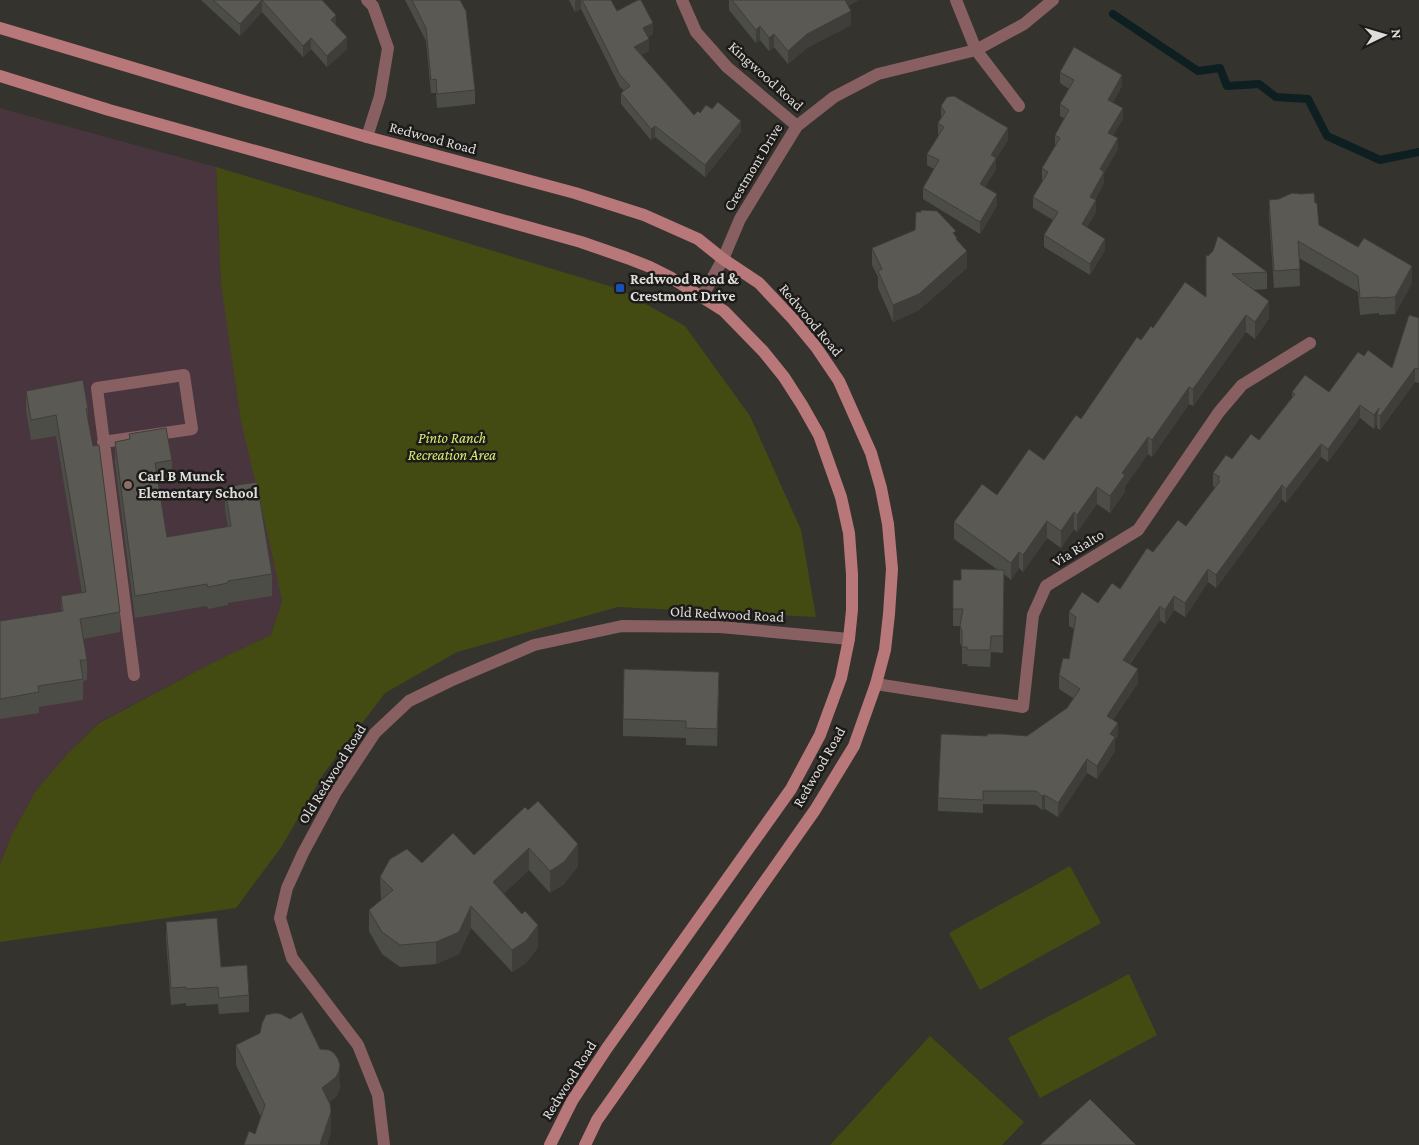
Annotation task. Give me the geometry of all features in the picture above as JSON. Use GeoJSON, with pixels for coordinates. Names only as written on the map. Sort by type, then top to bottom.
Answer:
{"type":"FeatureCollection","features":[{"type":"Feature","properties":{"kind":"main road","name":"Redwood Road"},"geometry":{"type":"LineString","coordinates":[[0,28],[367,137],[575,193],[644,215],[698,239],[723,260],[759,283],[816,346],[839,381],[871,453],[886,515],[892,569],[885,650],[876,684],[854,746],[814,810],[597,1120],[585,1145]]}},
{"type":"Feature","properties":{"kind":"main road","name":"Redwood Road"},"geometry":{"type":"LineString","coordinates":[[0,76],[109,110],[581,242],[650,267],[670,277],[724,311],[763,350],[784,377],[819,435],[841,497],[849,533],[852,592],[852,610],[848,639],[840,678],[820,735],[791,789],[597,1063],[572,1101],[550,1145]]}},
{"type":"Feature","properties":{"kind":"street"},"geometry":{"type":"LineString","coordinates":[[367,0],[373,6],[388,48],[380,96],[367,137]]}},
{"type":"Feature","properties":{"kind":"street","name":"Kingwood Road"},"geometry":{"type":"LineString","coordinates":[[682,0],[696,32],[727,67],[797,126]]}},
{"type":"Feature","properties":{"kind":"street"},"geometry":{"type":"LineString","coordinates":[[956,0],[976,50],[1019,106]]}},
{"type":"Feature","properties":{"kind":"street","name":"Crestmont Drive"},"geometry":{"type":"LineString","coordinates":[[702,297],[723,260],[740,219],[797,126],[834,97],[878,74],[976,50],[1024,24],[1053,0]]}},
{"type":"Feature","properties":{"kind":"street","name":"Via Rialto"},"geometry":{"type":"LineString","coordinates":[[876,684],[1022,707],[1033,615],[1046,586],[1138,530],[1219,412],[1242,385],[1310,343]]}},
{"type":"Feature","properties":{"kind":"street"},"geometry":{"type":"LineString","coordinates":[[103,442],[192,429],[184,375],[97,388],[103,442],[134,675]]}},
{"type":"Feature","properties":{"kind":"street","name":"Old Redwood Road"},"geometry":{"type":"LineString","coordinates":[[384,1145],[378,1094],[358,1046],[292,958],[280,918],[287,888],[302,853],[336,792],[375,733],[409,701],[450,681],[534,645],[622,626],[720,627],[848,639]]}},
{"type":"Feature","properties":{"kind":"shaded area","name":"Carl B Munck Elementary School"},"geometry":{"type":"Polygon","coordinates":[[[0,108],[216,167],[221,284],[282,601],[271,635],[212,663],[98,723],[68,753],[35,792],[11,836],[0,865],[0,108]]]}},
{"type":"Feature","properties":{"kind":"green space","name":"Pinto Ranch Recreation Area"},"geometry":{"type":"Polygon","coordinates":[[[216,167],[619,289],[685,326],[750,416],[801,530],[816,617],[618,607],[457,652],[385,693],[324,773],[282,846],[236,908],[0,942],[0,865],[11,836],[35,792],[68,753],[99,723],[212,663],[271,635],[282,601],[241,421],[221,284],[216,167]]]}},
{"type":"Feature","properties":{"kind":"green space"},"geometry":{"type":"Polygon","coordinates":[[[1070,866],[1101,923],[980,990],[949,933],[1070,866]]]}},
{"type":"Feature","properties":{"kind":"green space"},"geometry":{"type":"Polygon","coordinates":[[[1129,974],[1157,1035],[1040,1098],[1008,1038],[1129,974]]]}},
{"type":"Feature","properties":{"kind":"green space"},"geometry":{"type":"Polygon","coordinates":[[[930,1036],[1024,1122],[1002,1145],[830,1145],[930,1036]]]}},
{"type":"Feature","properties":{"kind":"building"},"geometry":{"type":"Polygon","coordinates":[[[213,0],[262,0],[240,24],[213,0]]]}},
{"type":"Feature","properties":{"kind":"building"},"geometry":{"type":"Polygon","coordinates":[[[262,0],[322,0],[336,15],[331,20],[347,37],[327,56],[311,38],[303,46],[262,0]]]}},
{"type":"Feature","properties":{"kind":"building"},"geometry":{"type":"Polygon","coordinates":[[[412,0],[460,0],[466,11],[475,90],[437,94],[436,79],[431,80],[426,28],[412,0]]]}},
{"type":"Feature","properties":{"kind":"building"},"geometry":{"type":"Polygon","coordinates":[[[582,0],[611,0],[617,11],[641,0],[653,23],[643,28],[649,39],[634,47],[694,115],[698,111],[700,113],[706,105],[712,109],[718,102],[741,121],[705,165],[655,126],[651,129],[621,93],[630,86],[620,75],[582,0]]]}},
{"type":"Feature","properties":{"kind":"building"},"geometry":{"type":"Polygon","coordinates":[[[732,0],[845,0],[851,11],[807,34],[788,51],[774,34],[769,38],[760,26],[756,30],[732,0]]]}},
{"type":"Feature","properties":{"kind":"building"},"geometry":{"type":"Polygon","coordinates":[[[1074,47],[1122,75],[1108,100],[1123,108],[1108,133],[1118,138],[1100,169],[1104,172],[1090,197],[1096,200],[1082,224],[1105,239],[1090,264],[1044,235],[1058,212],[1033,197],[1048,172],[1042,168],[1060,138],[1055,135],[1069,110],[1060,104],[1074,80],[1060,72],[1074,47]]]}},
{"type":"Feature","properties":{"kind":"building"},"geometry":{"type":"Polygon","coordinates":[[[954,96],[1008,128],[991,155],[996,158],[980,184],[997,194],[980,222],[923,188],[939,160],[927,154],[944,127],[938,123],[945,112],[941,106],[947,97],[954,96]]]}},
{"type":"Feature","properties":{"kind":"building"},"geometry":{"type":"Polygon","coordinates":[[[1292,193],[1314,193],[1319,225],[1358,247],[1364,238],[1412,266],[1395,297],[1360,298],[1358,276],[1298,241],[1300,269],[1274,271],[1269,200],[1279,199],[1292,193]]]}},
{"type":"Feature","properties":{"kind":"building"},"geometry":{"type":"Polygon","coordinates":[[[921,210],[937,211],[956,231],[953,233],[956,239],[967,251],[919,294],[893,305],[878,271],[882,269],[872,248],[915,230],[916,212],[921,212],[921,210]]]}},
{"type":"Feature","properties":{"kind":"building"},"geometry":{"type":"Polygon","coordinates":[[[1218,236],[1267,272],[1232,274],[1269,301],[1255,322],[1246,315],[1193,389],[1189,387],[1152,440],[1148,437],[1122,473],[1125,475],[1110,496],[1097,487],[1077,515],[1074,512],[1061,531],[1047,521],[1023,555],[1019,552],[1011,563],[954,522],[982,484],[997,495],[1029,449],[1044,460],[1076,415],[1081,419],[1137,337],[1141,340],[1151,326],[1153,328],[1185,282],[1206,297],[1206,255],[1208,256],[1213,251],[1218,236]]]}},
{"type":"Feature","properties":{"kind":"building"},"geometry":{"type":"Polygon","coordinates":[[[1409,315],[1419,318],[1419,369],[1415,368],[1380,416],[1377,414],[1379,408],[1374,415],[1360,405],[1328,449],[1321,444],[1286,489],[1282,485],[1216,575],[1208,569],[1185,603],[1174,596],[1165,610],[1160,606],[1123,660],[1138,669],[1107,716],[1118,723],[1110,734],[1115,737],[1097,766],[1087,759],[1058,803],[1045,795],[1042,796],[1036,791],[983,791],[983,800],[938,798],[941,734],[1027,736],[1067,708],[1080,689],[1059,675],[1063,658],[1069,659],[1076,617],[1069,612],[1082,592],[1098,603],[1112,583],[1120,589],[1147,548],[1153,552],[1178,520],[1186,526],[1220,481],[1218,479],[1220,477],[1213,473],[1226,455],[1232,459],[1251,434],[1259,440],[1295,394],[1292,392],[1305,375],[1329,392],[1358,352],[1364,356],[1368,350],[1392,368],[1409,315]]]}},
{"type":"Feature","properties":{"kind":"building"},"geometry":{"type":"Polygon","coordinates":[[[83,380],[93,446],[99,445],[120,612],[80,619],[87,660],[80,660],[83,679],[38,686],[39,692],[0,699],[0,621],[63,611],[61,596],[86,592],[56,415],[31,420],[26,391],[83,380]]]}},
{"type":"Feature","properties":{"kind":"building"},"geometry":{"type":"Polygon","coordinates":[[[166,428],[172,460],[155,463],[167,537],[231,526],[225,487],[257,482],[272,574],[228,581],[228,583],[208,587],[207,584],[135,596],[115,442],[130,439],[129,434],[166,428]]]}},
{"type":"Feature","properties":{"kind":"building"},"geometry":{"type":"Polygon","coordinates":[[[961,569],[1004,570],[1003,636],[991,636],[990,650],[968,650],[967,647],[962,647],[962,631],[960,626],[963,609],[953,609],[953,580],[961,580],[961,569]]]}},
{"type":"Feature","properties":{"kind":"building"},"geometry":{"type":"Polygon","coordinates":[[[624,669],[719,672],[717,729],[686,728],[686,721],[623,719],[624,669]]]}},
{"type":"Feature","properties":{"kind":"building"},"geometry":{"type":"Polygon","coordinates":[[[538,801],[578,844],[564,862],[550,871],[529,848],[493,882],[522,914],[525,911],[538,925],[526,941],[512,950],[471,906],[459,932],[436,942],[400,945],[382,932],[369,910],[393,890],[380,877],[390,859],[407,849],[422,863],[453,833],[474,855],[525,807],[528,810],[538,801]]]}},
{"type":"Feature","properties":{"kind":"building"},"geometry":{"type":"Polygon","coordinates":[[[217,918],[221,967],[247,965],[249,995],[219,998],[218,987],[171,988],[166,922],[217,918]]]}},
{"type":"Feature","properties":{"kind":"building"},"geometry":{"type":"Polygon","coordinates":[[[302,1012],[320,1049],[329,1050],[334,1053],[340,1065],[336,1077],[322,1088],[330,1104],[331,1112],[320,1144],[323,1145],[244,1145],[249,1131],[255,1134],[265,1105],[236,1045],[260,1033],[266,1015],[281,1014],[290,1019],[302,1012]]]}},
{"type":"Feature","properties":{"kind":"building"},"geometry":{"type":"Polygon","coordinates":[[[1090,1099],[1136,1145],[1040,1145],[1090,1099]]]}},
{"type":"Feature","properties":{"kind":"waterway"},"geometry":{"type":"LineString","coordinates":[[1113,14],[1198,71],[1220,68],[1227,86],[1259,84],[1276,97],[1308,99],[1327,136],[1380,160],[1419,152]]}},
{"type":"Feature","properties":{"kind":"place","name":"Redwood Road & Crestmont Drive"},"geometry":{"type":"Point","coordinates":[620,288]}},
{"type":"Feature","properties":{"kind":"place","name":"Carl B Munck Elementary School"},"geometry":{"type":"Point","coordinates":[128,485]}}]}
